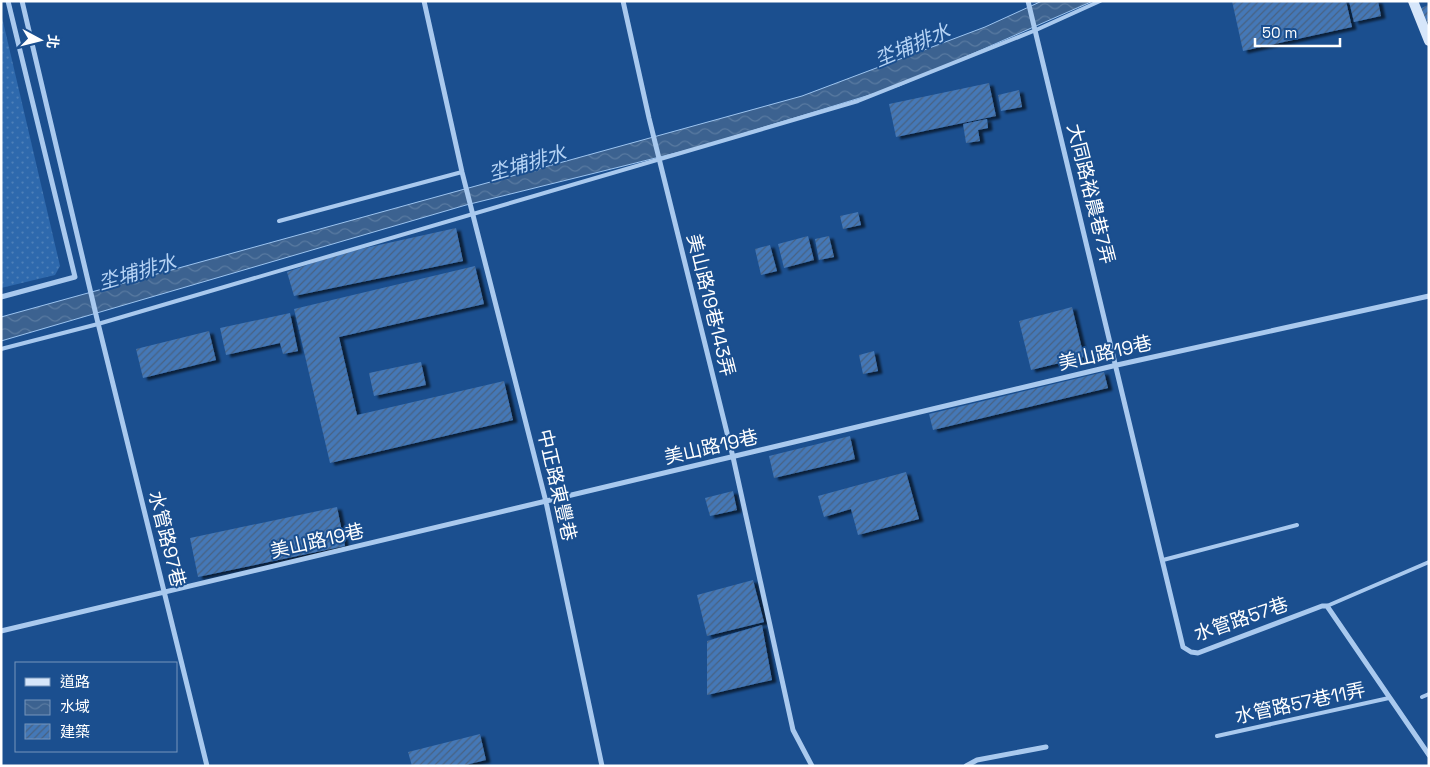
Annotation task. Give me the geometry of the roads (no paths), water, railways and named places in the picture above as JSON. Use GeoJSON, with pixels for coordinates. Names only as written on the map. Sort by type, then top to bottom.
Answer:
{"type":"FeatureCollection","features":[{"type":"Feature","properties":{"kind":"street"},"geometry":{"type":"LineString","coordinates":[[1,297],[75,277],[8,1]]}},
{"type":"Feature","properties":{"kind":"street","name":"水管路97巷"},"geometry":{"type":"LineString","coordinates":[[22,1],[97,321],[207,766]]}},
{"type":"Feature","properties":{"kind":"street","name":"中正路東豐巷"},"geometry":{"type":"LineString","coordinates":[[424,1],[462,172],[474,213],[546,502],[602,766]]}},
{"type":"Feature","properties":{"kind":"street","name":"美山路19巷143弄"},"geometry":{"type":"LineString","coordinates":[[623,1],[659,160],[733,457]]}},
{"type":"Feature","properties":{"kind":"street","name":"大同路裕農巷7弄"},"geometry":{"type":"LineString","coordinates":[[1028,1],[1117,365]]}},
{"type":"Feature","properties":{"kind":"street"},"geometry":{"type":"LineString","coordinates":[[1413,1],[1429,41]]}},
{"type":"Feature","properties":{"kind":"street","name":"美山路19巷"},"geometry":{"type":"LineString","coordinates":[[1,631],[1117,365],[1429,296]]}},
{"type":"Feature","properties":{"kind":"street","name":"水管路57巷"},"geometry":{"type":"LineString","coordinates":[[1117,365],[1183,647],[1191,652],[1198,653],[1322,606],[1327,606]]}},
{"type":"Feature","properties":{"kind":"street"},"geometry":{"type":"LineString","coordinates":[[733,457],[793,730],[812,766]]}},
{"type":"Feature","properties":{"kind":"street"},"geometry":{"type":"LineString","coordinates":[[1327,606],[1429,755]]}},
{"type":"Feature","properties":{"kind":"street"},"geometry":{"type":"LineString","coordinates":[[966,766],[978,760],[1046,747]]}},
{"type":"Feature","properties":{"kind":"lane"},"geometry":{"type":"LineString","coordinates":[[1,348],[659,160],[858,101],[1036,30],[1100,1]]}},
{"type":"Feature","properties":{"kind":"lane"},"geometry":{"type":"LineString","coordinates":[[279,221],[462,172]]}},
{"type":"Feature","properties":{"kind":"lane"},"geometry":{"type":"LineString","coordinates":[[1163,560],[1297,525]]}},
{"type":"Feature","properties":{"kind":"lane"},"geometry":{"type":"LineString","coordinates":[[1327,606],[1429,562]]}},
{"type":"Feature","properties":{"kind":"lane"},"geometry":{"type":"LineString","coordinates":[[1422,697],[1429,694]]}},
{"type":"Feature","properties":{"kind":"lane","name":"水管路57巷11弄"},"geometry":{"type":"LineString","coordinates":[[1217,736],[1389,698]]}},
{"type":"Feature","properties":{"kind":"water"},"geometry":{"type":"Polygon","coordinates":[[[1042,1],[1093,1],[899,86],[696,148],[466,205],[1,341],[1,317],[802,96],[985,27],[1042,1]]]}},
{"type":"Feature","properties":{"kind":"water label","name":"坔埔排水"},"geometry":{"type":"Point","coordinates":[912,45]}},
{"type":"Feature","properties":{"kind":"water label","name":"坔埔排水"},"geometry":{"type":"Point","coordinates":[527,163]}},
{"type":"Feature","properties":{"kind":"water label","name":"坔埔排水"},"geometry":{"type":"Point","coordinates":[137,272]}}]}
